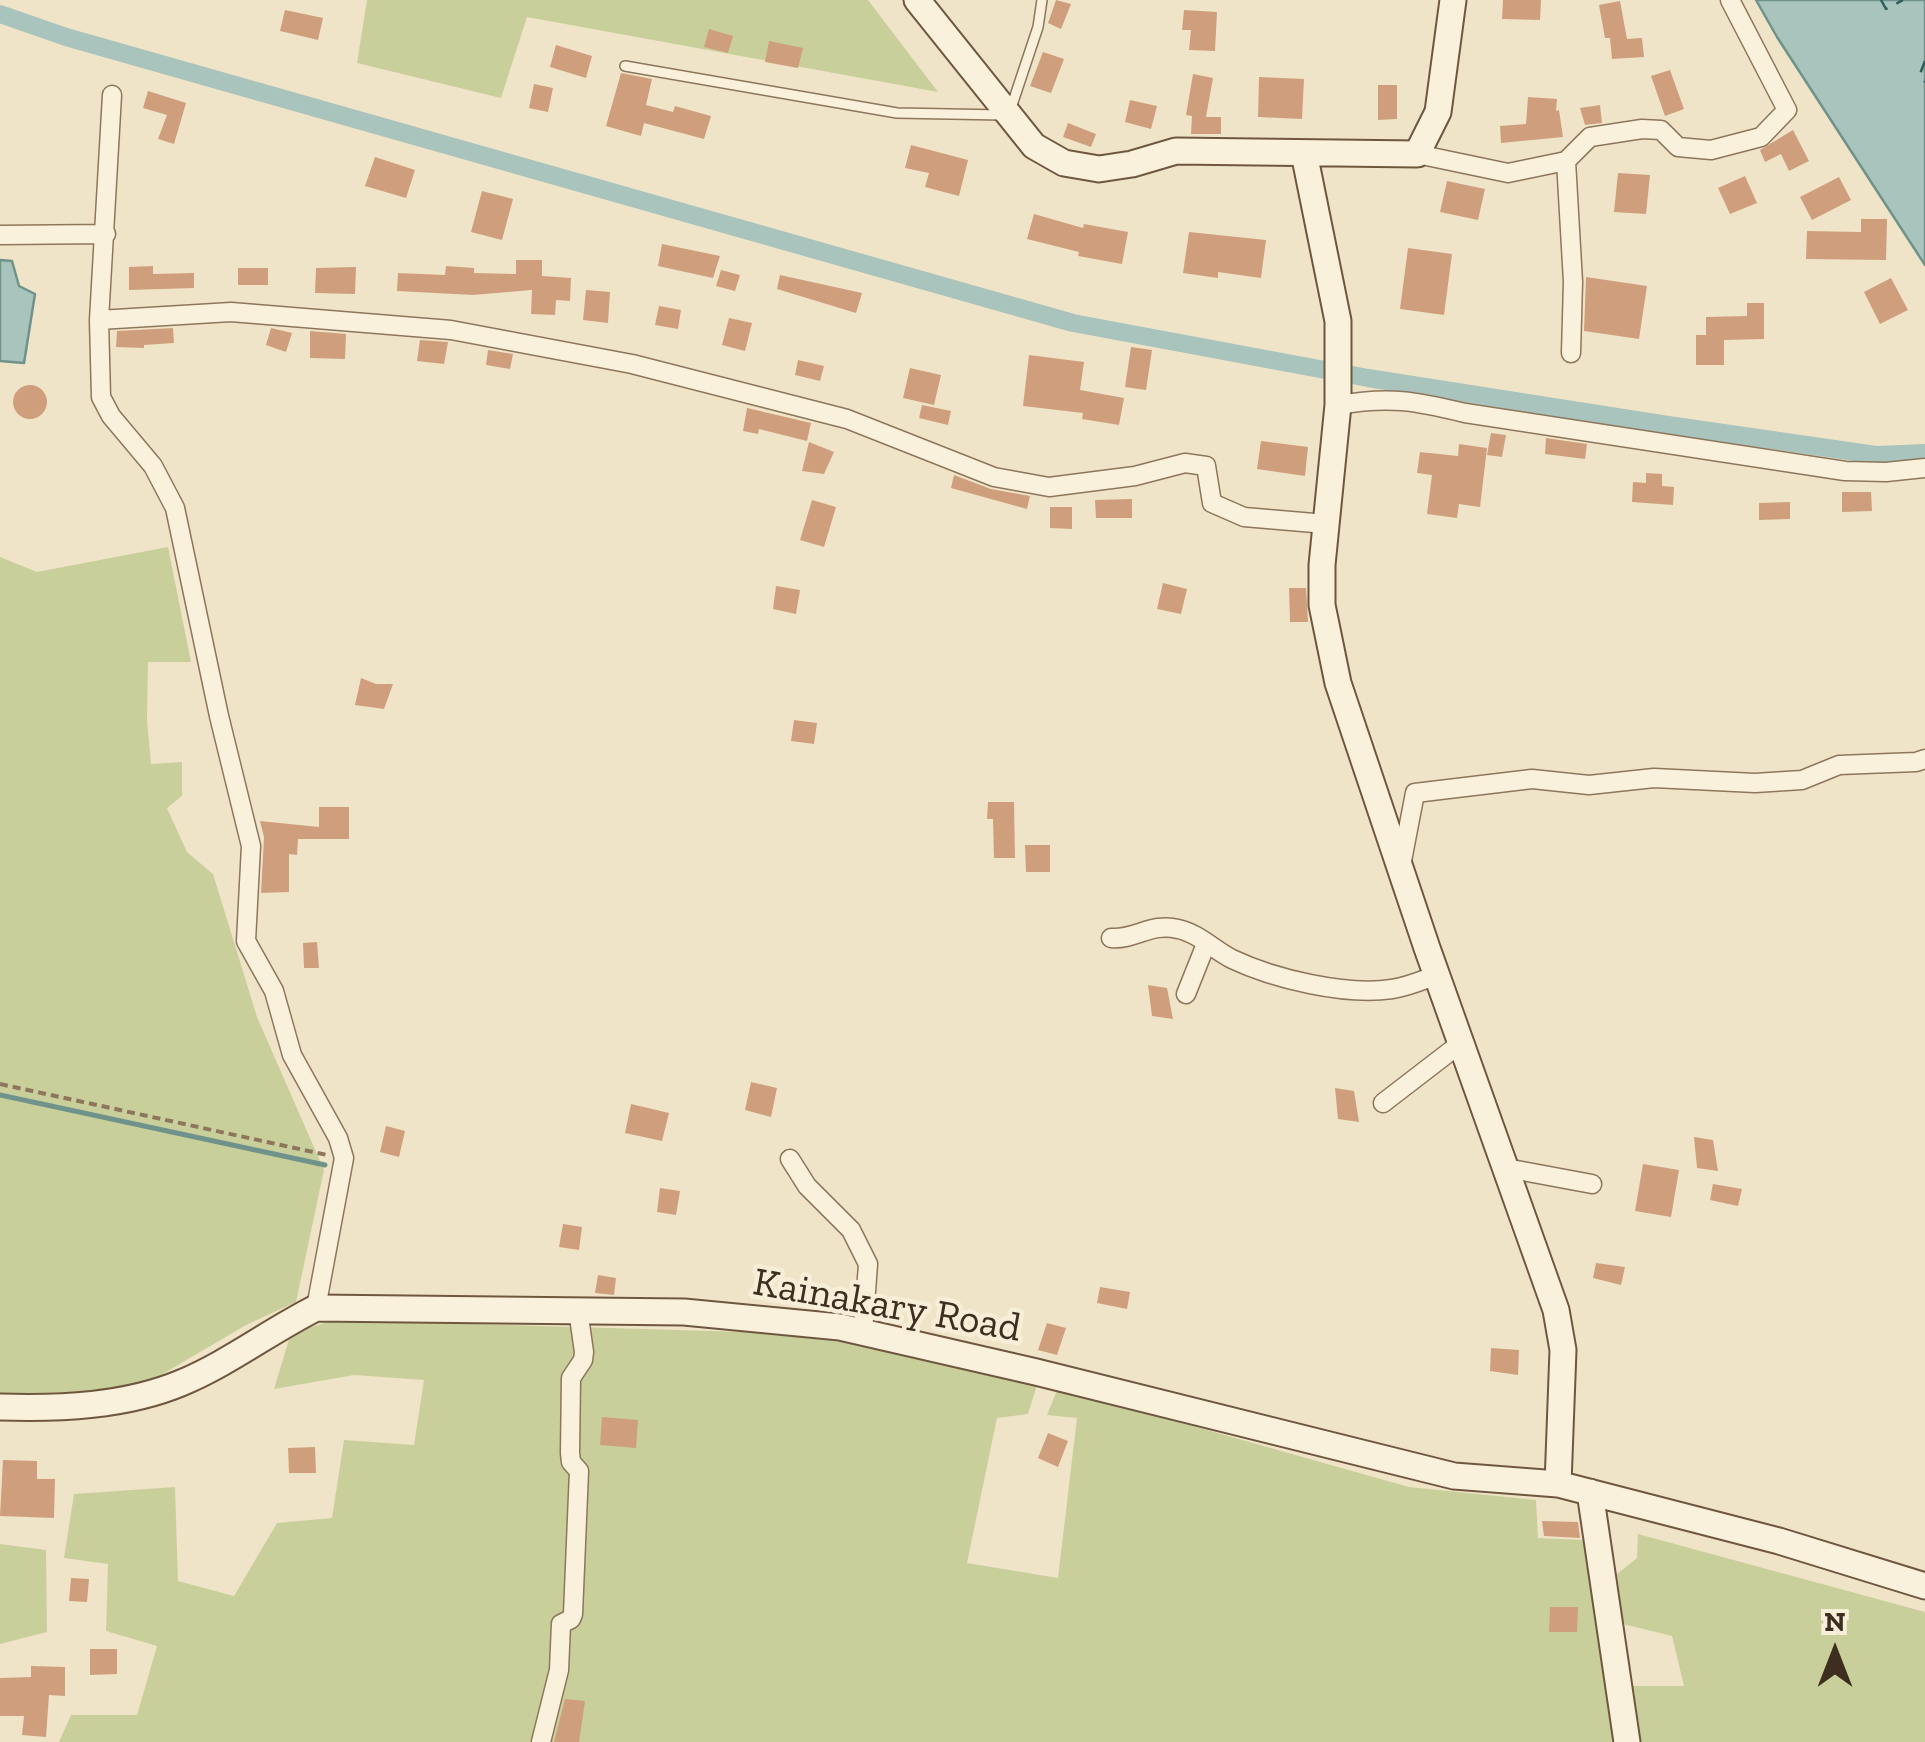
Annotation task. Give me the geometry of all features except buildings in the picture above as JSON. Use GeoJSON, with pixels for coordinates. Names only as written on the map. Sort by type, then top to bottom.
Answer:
{"type":"FeatureCollection","features":[{"type":"Feature","properties":{"kind":"main road"},"geometry":{"type":"LineString","coordinates":[[918,0],[1034,146],[1064,163],[1099,169],[1132,164],[1176,150],[1417,154],[1438,112],[1453,0]]}},
{"type":"Feature","properties":{"kind":"main road"},"geometry":{"type":"LineString","coordinates":[[1304,153],[1338,321],[1338,398],[1322,605],[1335,668],[1400,868],[1556,1310],[1563,1350],[1558,1484]]}},
{"type":"Feature","properties":{"kind":"main road","name":"Kainakary Road"},"geometry":{"type":"LineString","coordinates":[[0,1407],[125,1400],[179,1384],[316,1308],[578,1310],[763,1318],[863,1332],[1454,1476],[1558,1484],[1780,1541],[1925,1586]]}},
{"type":"Feature","properties":{"kind":"main road"},"geometry":{"type":"LineString","coordinates":[[1590,1492],[1627,1742]]}},
{"type":"Feature","properties":{"kind":"street"},"geometry":{"type":"LineString","coordinates":[[1417,154],[1508,173],[1566,160],[1590,137],[1642,129],[1661,130],[1678,147],[1711,150],[1762,138],[1787,110],[1730,0]]}},
{"type":"Feature","properties":{"kind":"street"},"geometry":{"type":"LineString","coordinates":[[112,95],[99,320],[101,397],[110,416],[153,466],[175,508],[251,846],[246,942],[274,991],[292,1055],[338,1138],[344,1158],[316,1308]]}},
{"type":"Feature","properties":{"kind":"street"},"geometry":{"type":"LineString","coordinates":[[1566,160],[1574,282],[1571,353]]}},
{"type":"Feature","properties":{"kind":"street"},"geometry":{"type":"LineString","coordinates":[[0,234],[106,234]]}},
{"type":"Feature","properties":{"kind":"street"},"geometry":{"type":"LineString","coordinates":[[99,320],[231,312],[451,330],[632,364],[846,419],[994,477],[1049,487],[1135,476],[1184,463],[1206,466],[1212,504],[1244,517],[1326,524]]}},
{"type":"Feature","properties":{"kind":"street"},"geometry":{"type":"LineString","coordinates":[[1338,398],[1407,400],[1465,414],[1845,471],[1925,468]]}},
{"type":"Feature","properties":{"kind":"street"},"geometry":{"type":"LineString","coordinates":[[1400,868],[1415,793],[1532,779],[1589,785],[1654,778],[1802,780],[1839,765],[1925,759]]}},
{"type":"Feature","properties":{"kind":"street"},"geometry":{"type":"LineString","coordinates":[[1111,938],[1127,939],[1146,928],[1165,926],[1188,932],[1238,962],[1334,987],[1396,989],[1437,975]]}},
{"type":"Feature","properties":{"kind":"street"},"geometry":{"type":"LineString","coordinates":[[1186,994],[1206,944]]}},
{"type":"Feature","properties":{"kind":"street"},"geometry":{"type":"LineString","coordinates":[[1383,1104],[1462,1043]]}},
{"type":"Feature","properties":{"kind":"street"},"geometry":{"type":"LineString","coordinates":[[790,1158],[807,1186],[850,1230],[868,1264],[863,1332]]}},
{"type":"Feature","properties":{"kind":"street"},"geometry":{"type":"LineString","coordinates":[[1506,1168],[1592,1184]]}},
{"type":"Feature","properties":{"kind":"street"},"geometry":{"type":"LineString","coordinates":[[541,1742],[558,1670],[562,1624],[573,1614],[579,1471],[571,1462],[570,1453],[570,1389],[572,1374],[583,1360],[578,1310]]}},
{"type":"Feature","properties":{"kind":"lane"},"geometry":{"type":"LineString","coordinates":[[626,66],[897,112],[1009,116],[1038,27],[1042,0]]}},
{"type":"Feature","properties":{"kind":"path"},"geometry":{"type":"LineString","coordinates":[[0,1084],[344,1158]]}},
{"type":"Feature","properties":{"kind":"green space"},"geometry":{"type":"Polygon","coordinates":[[[367,0],[868,0],[938,92],[527,17],[501,98],[357,63],[367,0]]]}},
{"type":"Feature","properties":{"kind":"green space"},"geometry":{"type":"Polygon","coordinates":[[[168,547],[191,662],[148,662],[151,764],[182,762],[182,796],[167,808],[187,852],[213,874],[257,1017],[324,1170],[296,1302],[246,1325],[161,1375],[117,1390],[0,1395],[0,557],[37,572],[168,547]]]}},
{"type":"Feature","properties":{"kind":"green space"},"geometry":{"type":"Polygon","coordinates":[[[335,1320],[815,1334],[1038,1382],[1028,1414],[997,1418],[967,1563],[1058,1578],[1077,1418],[1047,1415],[1058,1388],[1409,1487],[1536,1500],[1538,1538],[1585,1540],[1613,1742],[59,1742],[71,1715],[137,1715],[157,1646],[106,1631],[108,1564],[64,1558],[74,1494],[175,1487],[178,1581],[234,1596],[277,1523],[332,1518],[344,1440],[414,1445],[424,1380],[354,1375],[274,1389],[291,1333],[335,1320]]]}},
{"type":"Feature","properties":{"kind":"green space"},"geometry":{"type":"Polygon","coordinates":[[[1638,1534],[1925,1612],[1925,1742],[1637,1742],[1633,1686],[1684,1686],[1672,1636],[1623,1624],[1617,1574],[1637,1558],[1638,1534]]]}},
{"type":"Feature","properties":{"kind":"green space"},"geometry":{"type":"Polygon","coordinates":[[[0,1544],[46,1550],[47,1632],[0,1644],[0,1544]]]}},
{"type":"Feature","properties":{"kind":"water"},"geometry":{"type":"Polygon","coordinates":[[[1756,0],[1925,0],[1925,265],[1777,37],[1756,0]]]}},
{"type":"Feature","properties":{"kind":"water"},"geometry":{"type":"Polygon","coordinates":[[[0,260],[12,261],[19,286],[35,294],[24,363],[0,361],[0,260]]]}},
{"type":"Feature","properties":{"kind":"waterway"},"geometry":{"type":"LineString","coordinates":[[0,14],[66,37],[1073,323],[1368,378],[1668,425],[1876,455],[1925,453]]}},
{"type":"Feature","properties":{"kind":"waterway"},"geometry":{"type":"LineString","coordinates":[[0,1095],[325,1165]]}},
{"type":"Feature","properties":{"kind":"ferry route"},"geometry":{"type":"LineString","coordinates":[[1881,0],[1886,9],[1903,0]]}},
{"type":"Feature","properties":{"kind":"ferry route"},"geometry":{"type":"LineString","coordinates":[[1925,61],[1920,74],[1925,82]]}}]}
